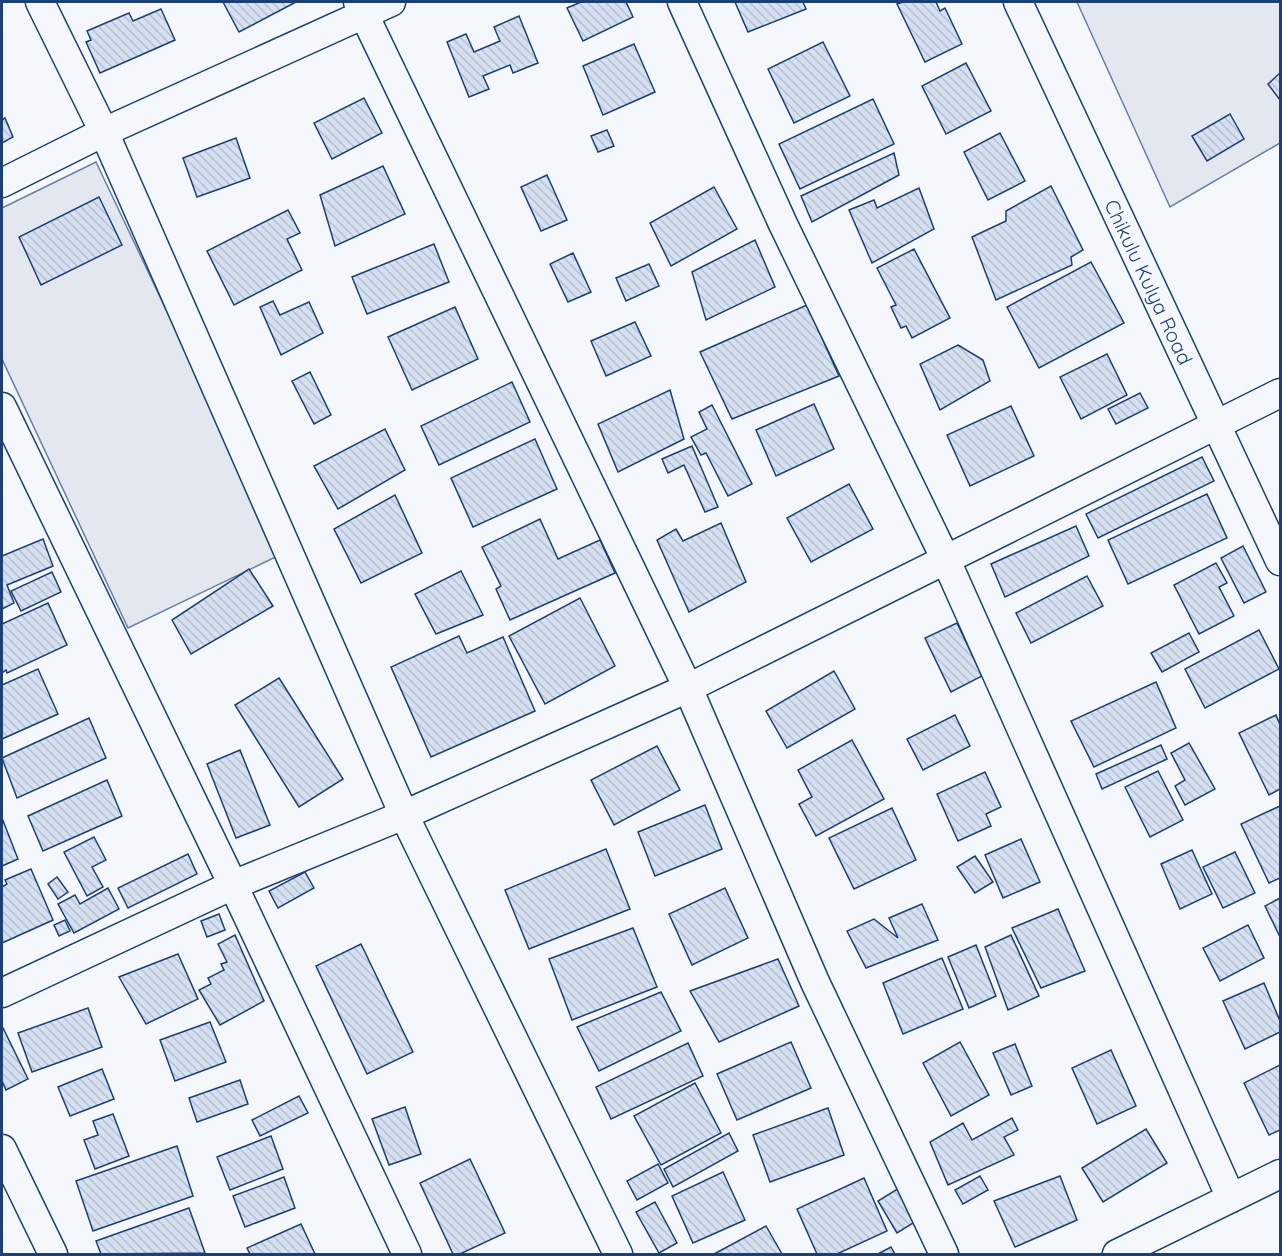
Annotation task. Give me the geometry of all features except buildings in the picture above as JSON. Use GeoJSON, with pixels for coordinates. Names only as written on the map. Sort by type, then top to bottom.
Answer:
{"type":"FeatureCollection","features":[{"type":"Feature","properties":{"kind":"street"},"geometry":{"type":"LineString","coordinates":[[40,2],[104,132],[404,815],[618,1254]]}},
{"type":"Feature","properties":{"kind":"street"},"geometry":{"type":"LineString","coordinates":[[2,183],[361,7],[390,2]]}},
{"type":"Feature","properties":{"kind":"street"},"geometry":{"type":"LineString","coordinates":[[682,2],[783,224],[945,558],[1231,1198]]}},
{"type":"Feature","properties":{"kind":"street","name":"Chikulu Kulya Road"},"geometry":{"type":"LineString","coordinates":[[1018,2],[1281,561]]}},
{"type":"Feature","properties":{"kind":"street"},"geometry":{"type":"LineString","coordinates":[[361,7],[688,688],[815,982],[944,1254]]}},
{"type":"Feature","properties":{"kind":"street"},"geometry":{"type":"LineString","coordinates":[[2,993],[233,885],[404,815],[688,688],[945,558],[1281,393]]}},
{"type":"Feature","properties":{"kind":"street"},"geometry":{"type":"LineString","coordinates":[[2,407],[233,885],[407,1254]]}},
{"type":"Feature","properties":{"kind":"street"},"geometry":{"type":"LineString","coordinates":[[2,1149],[53,1254]]}},
{"type":"Feature","properties":{"kind":"street"},"geometry":{"type":"LineString","coordinates":[[1117,1254],[1281,1174]]}},
{"type":"Feature","properties":{"kind":"shaded area"},"geometry":{"type":"Polygon","coordinates":[[[1077,2],[1280,2],[1280,143],[1170,207],[1077,2]]]}},
{"type":"Feature","properties":{"kind":"shaded area"},"geometry":{"type":"Polygon","coordinates":[[[96,162],[282,554],[128,628],[2,359],[2,208],[96,162]]]}}]}
